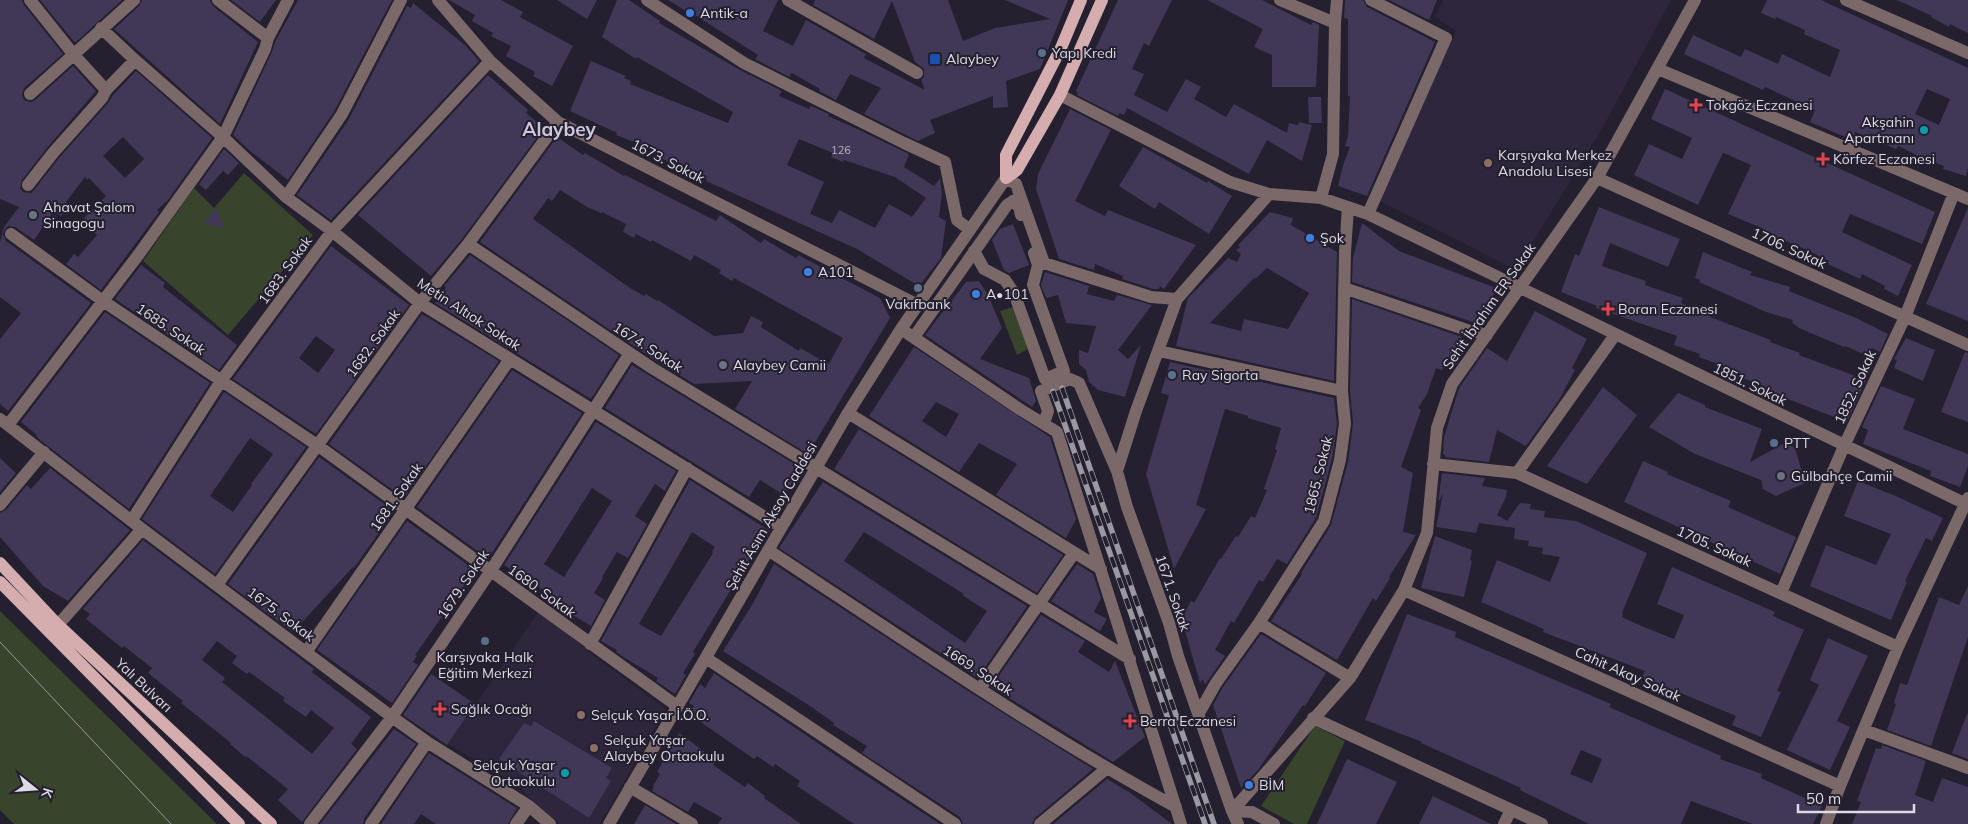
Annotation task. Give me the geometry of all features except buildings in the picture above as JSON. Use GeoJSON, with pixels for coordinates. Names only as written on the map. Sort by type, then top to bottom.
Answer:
{"type":"FeatureCollection","features":[{"type":"Feature","properties":{"kind":"main road"},"geometry":{"type":"LineString","coordinates":[[1006,178],[1006,155],[1057,56],[1081,0]]}},
{"type":"Feature","properties":{"kind":"main road"},"geometry":{"type":"LineString","coordinates":[[1006,178],[1017,170],[1060,95],[1102,0]]}},
{"type":"Feature","properties":{"kind":"main road","name":"Yalı Bulvarı"},"geometry":{"type":"LineString","coordinates":[[0,563],[58,625],[271,824]]}},
{"type":"Feature","properties":{"kind":"main road"},"geometry":{"type":"LineString","coordinates":[[0,582],[240,824]]}},
{"type":"Feature","properties":{"kind":"street"},"geometry":{"type":"LineString","coordinates":[[30,0],[74,55],[106,90]]}},
{"type":"Feature","properties":{"kind":"street"},"geometry":{"type":"LineString","coordinates":[[30,94],[134,0]]}},
{"type":"Feature","properties":{"kind":"street"},"geometry":{"type":"LineString","coordinates":[[218,0],[268,38]]}},
{"type":"Feature","properties":{"kind":"street"},"geometry":{"type":"LineString","coordinates":[[4,422],[140,254],[223,137],[265,49],[268,38],[288,0]]}},
{"type":"Feature","properties":{"kind":"street"},"geometry":{"type":"LineString","coordinates":[[286,197],[342,114],[401,0]]}},
{"type":"Feature","properties":{"kind":"street","name":"1673. Sokak"},"geometry":{"type":"LineString","coordinates":[[438,0],[490,61],[558,122],[918,305]]}},
{"type":"Feature","properties":{"kind":"street"},"geometry":{"type":"LineString","coordinates":[[647,0],[744,63],[904,144],[946,162],[957,220],[970,230]]}},
{"type":"Feature","properties":{"kind":"street"},"geometry":{"type":"LineString","coordinates":[[788,0],[917,73]]}},
{"type":"Feature","properties":{"kind":"street"},"geometry":{"type":"LineString","coordinates":[[1280,0],[1335,23]]}},
{"type":"Feature","properties":{"kind":"street"},"geometry":{"type":"LineString","coordinates":[[1321,198],[1334,154],[1335,23],[1337,0]]}},
{"type":"Feature","properties":{"kind":"street"},"geometry":{"type":"LineString","coordinates":[[1368,214],[1446,38],[1390,4],[1371,0]]}},
{"type":"Feature","properties":{"kind":"street","name":"Sehit İbrahim ER Sokak"},"geometry":{"type":"LineString","coordinates":[[1232,811],[1350,678],[1404,590],[1427,533],[1437,428],[1452,384],[1597,178],[1695,0]]}},
{"type":"Feature","properties":{"kind":"street"},"geometry":{"type":"LineString","coordinates":[[1846,0],[1968,54]]}},
{"type":"Feature","properties":{"kind":"street","name":"Metin Altıok Sokak"},"geometry":{"type":"LineString","coordinates":[[101,28],[223,137],[286,197],[420,303],[781,528]]}},
{"type":"Feature","properties":{"kind":"street"},"geometry":{"type":"LineString","coordinates":[[28,185],[52,153],[102,98],[106,90],[135,60]]}},
{"type":"Feature","properties":{"kind":"street","name":"1683. Sokak"},"geometry":{"type":"LineString","coordinates":[[132,520],[221,381],[332,232],[490,61]]}},
{"type":"Feature","properties":{"kind":"street"},"geometry":{"type":"LineString","coordinates":[[1658,69],[1968,200]]}},
{"type":"Feature","properties":{"kind":"street","name":"1851. Sokak"},"geometry":{"type":"LineString","coordinates":[[1060,95],[1230,182],[1269,194],[1321,198],[1368,214],[1844,446],[1967,502]]}},
{"type":"Feature","properties":{"kind":"street","name":"1682. Sokak"},"geometry":{"type":"LineString","coordinates":[[217,585],[420,303],[468,244],[558,122]]}},
{"type":"Feature","properties":{"kind":"street"},"geometry":{"type":"LineString","coordinates":[[1006,178],[1016,184],[1044,263],[1152,297],[1177,299]]}},
{"type":"Feature","properties":{"kind":"street","name":"Şehit Âsım Aksoy Caddesi"},"geometry":{"type":"LineString","coordinates":[[609,824],[848,414],[901,329],[1006,178]]}},
{"type":"Feature","properties":{"kind":"street","name":"1706. Sokak"},"geometry":{"type":"LineString","coordinates":[[1597,178],[1968,345]]}},
{"type":"Feature","properties":{"kind":"street","name":"1852. Sokak"},"geometry":{"type":"LineString","coordinates":[[1781,593],[1844,446],[1905,316],[1954,193]]}},
{"type":"Feature","properties":{"kind":"street"},"geometry":{"type":"LineString","coordinates":[[1116,471],[1177,299],[1269,194]]}},
{"type":"Feature","properties":{"kind":"street"},"geometry":{"type":"LineString","coordinates":[[914,337],[1006,205],[1013,201],[1019,207],[1038,265],[1033,284],[1064,371],[1045,379],[1014,293],[1005,280],[984,269],[974,251]]}},
{"type":"Feature","properties":{"kind":"street","name":"1865. Sokak"},"geometry":{"type":"LineString","coordinates":[[1200,713],[1216,683],[1259,623],[1324,521],[1340,460],[1345,424],[1342,391],[1348,207]]}},
{"type":"Feature","properties":{"kind":"street","name":"1685. Sokak"},"geometry":{"type":"LineString","coordinates":[[11,234],[103,302],[317,445]]}},
{"type":"Feature","properties":{"kind":"street","name":"1674. Sokak"},"geometry":{"type":"LineString","coordinates":[[468,244],[630,353],[816,469],[1130,659]]}},
{"type":"Feature","properties":{"kind":"street"},"geometry":{"type":"LineString","coordinates":[[1344,288],[1487,335]]}},
{"type":"Feature","properties":{"kind":"street"},"geometry":{"type":"LineString","coordinates":[[901,329],[1057,432],[1181,824]]}},
{"type":"Feature","properties":{"kind":"street"},"geometry":{"type":"LineString","coordinates":[[1517,473],[1615,335]]}},
{"type":"Feature","properties":{"kind":"street"},"geometry":{"type":"LineString","coordinates":[[1159,351],[1342,391]]}},
{"type":"Feature","properties":{"kind":"street","name":"1679. Sokak"},"geometry":{"type":"LineString","coordinates":[[310,824],[392,717],[490,572],[630,353]]}},
{"type":"Feature","properties":{"kind":"street","name":"1681. Sokak"},"geometry":{"type":"LineString","coordinates":[[306,652],[510,359]]}},
{"type":"Feature","properties":{"kind":"street","name":"1671. Sokak"},"geometry":{"type":"LineString","coordinates":[[1044,423],[1048,411],[1041,391],[1070,379],[1079,383],[1116,471],[1127,508],[1238,824]]}},
{"type":"Feature","properties":{"kind":"street"},"geometry":{"type":"LineString","coordinates":[[848,414],[1101,569]]}},
{"type":"Feature","properties":{"kind":"street","name":"1675. Sokak"},"geometry":{"type":"LineString","coordinates":[[4,422],[142,529],[392,717],[427,742],[529,806],[550,824]]}},
{"type":"Feature","properties":{"kind":"street","name":"1680. Sokak"},"geometry":{"type":"LineString","coordinates":[[317,445],[490,572],[678,706]]}},
{"type":"Feature","properties":{"kind":"street"},"geometry":{"type":"LineString","coordinates":[[0,505],[44,452]]}},
{"type":"Feature","properties":{"kind":"street","name":"1705. Sokak"},"geometry":{"type":"LineString","coordinates":[[1433,464],[1517,473],[1898,647]]}},
{"type":"Feature","properties":{"kind":"street"},"geometry":{"type":"LineString","coordinates":[[590,644],[687,468]]}},
{"type":"Feature","properties":{"kind":"street"},"geometry":{"type":"LineString","coordinates":[[1826,824],[1898,647],[1967,502]]}},
{"type":"Feature","properties":{"kind":"street"},"geometry":{"type":"LineString","coordinates":[[58,625],[142,529]]}},
{"type":"Feature","properties":{"kind":"street","name":"1669. Sokak"},"geometry":{"type":"LineString","coordinates":[[768,550],[1106,769],[1176,807]]}},
{"type":"Feature","properties":{"kind":"street"},"geometry":{"type":"LineString","coordinates":[[980,689],[1074,553]]}},
{"type":"Feature","properties":{"kind":"street","name":"Cahit Akay Sokak"},"geometry":{"type":"LineString","coordinates":[[1404,590],[1840,786]]}},
{"type":"Feature","properties":{"kind":"street"},"geometry":{"type":"LineString","coordinates":[[1259,623],[1350,678]]}},
{"type":"Feature","properties":{"kind":"street"},"geometry":{"type":"LineString","coordinates":[[706,658],[955,824]]}},
{"type":"Feature","properties":{"kind":"street"},"geometry":{"type":"LineString","coordinates":[[1313,718],[1542,824]]}},
{"type":"Feature","properties":{"kind":"street"},"geometry":{"type":"LineString","coordinates":[[1864,730],[1968,768]]}},
{"type":"Feature","properties":{"kind":"street"},"geometry":{"type":"LineString","coordinates":[[372,824],[427,742]]}},
{"type":"Feature","properties":{"kind":"street"},"geometry":{"type":"LineString","coordinates":[[1040,824],[1106,769]]}},
{"type":"Feature","properties":{"kind":"street"},"geometry":{"type":"LineString","coordinates":[[630,787],[692,824]]}},
{"type":"Feature","properties":{"kind":"street"},"geometry":{"type":"LineString","coordinates":[[516,824],[529,806]]}},
{"type":"Feature","properties":{"kind":"street"},"geometry":{"type":"LineString","coordinates":[[1504,824],[1511,810]]}},
{"type":"Feature","properties":{"kind":"street"},"geometry":{"type":"LineString","coordinates":[[1232,811],[1252,812],[1274,824]]}},
{"type":"Feature","properties":{"kind":"shaded area","name":"Karşıyaka Merkez Anadolu Lisesi"},"geometry":{"type":"Polygon","coordinates":[[[1443,0],[1671,0],[1603,127],[1516,270],[1378,200],[1456,31],[1435,17],[1443,0]]]}},
{"type":"Feature","properties":{"kind":"shaded area"},"geometry":{"type":"Polygon","coordinates":[[[539,611],[598,659],[666,709],[600,824],[559,824],[527,796],[521,787],[448,744],[539,611]]]}},
{"type":"Feature","properties":{"kind":"green space"},"geometry":{"type":"Polygon","coordinates":[[[244,173],[313,235],[228,335],[143,261],[194,188],[214,208],[244,173]]]}},
{"type":"Feature","properties":{"kind":"green space"},"geometry":{"type":"Polygon","coordinates":[[[1013,307],[1031,347],[1017,355],[1000,311],[1013,307]]]}},
{"type":"Feature","properties":{"kind":"green space"},"geometry":{"type":"Polygon","coordinates":[[[0,611],[217,824],[14,824],[0,810],[0,611]]]}},
{"type":"Feature","properties":{"kind":"green space"},"geometry":{"type":"Polygon","coordinates":[[[1315,726],[1345,741],[1307,824],[1294,824],[1261,806],[1315,726]]]}},
{"type":"Feature","properties":{"kind":"tram line"},"geometry":{"type":"LineString","coordinates":[[0,642],[171,824]]}},
{"type":"Feature","properties":{"kind":"railway"},"geometry":{"type":"LineString","coordinates":[[1062,388],[1214,824]]}},
{"type":"Feature","properties":{"kind":"railway"},"geometry":{"type":"LineString","coordinates":[[1053,391],[1205,824]]}},
{"type":"Feature","properties":{"kind":"place","name":"Antik-a"},"geometry":{"type":"Point","coordinates":[690,13]}},
{"type":"Feature","properties":{"kind":"place","name":"Yapı Kredi"},"geometry":{"type":"Point","coordinates":[1042,53]}},
{"type":"Feature","properties":{"kind":"place","name":"Alaybey"},"geometry":{"type":"Point","coordinates":[935,59]}},
{"type":"Feature","properties":{"kind":"place","name":"Tokgöz Eczanesi"},"geometry":{"type":"Point","coordinates":[1696,105]}},
{"type":"Feature","properties":{"kind":"place","name":"Akşahin Apartmanı"},"geometry":{"type":"Point","coordinates":[1924,130]}},
{"type":"Feature","properties":{"kind":"place","name":"Körfez Eczanesi"},"geometry":{"type":"Point","coordinates":[1823,159]}},
{"type":"Feature","properties":{"kind":"place","name":"Karşıyaka Merkez Anadolu Lisesi"},"geometry":{"type":"Point","coordinates":[1488,163]}},
{"type":"Feature","properties":{"kind":"place","name":"Ahavat Şalom Sinagogu"},"geometry":{"type":"Point","coordinates":[33,215]}},
{"type":"Feature","properties":{"kind":"place","name":"Şok"},"geometry":{"type":"Point","coordinates":[1310,238]}},
{"type":"Feature","properties":{"kind":"place","name":"A101"},"geometry":{"type":"Point","coordinates":[808,272]}},
{"type":"Feature","properties":{"kind":"place","name":"Vakıfbank"},"geometry":{"type":"Point","coordinates":[918,288]}},
{"type":"Feature","properties":{"kind":"place","name":"A•101"},"geometry":{"type":"Point","coordinates":[976,294]}},
{"type":"Feature","properties":{"kind":"place","name":"Boran Eczanesi"},"geometry":{"type":"Point","coordinates":[1608,309]}},
{"type":"Feature","properties":{"kind":"place","name":"Alaybey Camii"},"geometry":{"type":"Point","coordinates":[723,365]}},
{"type":"Feature","properties":{"kind":"place","name":"Ray Sigorta"},"geometry":{"type":"Point","coordinates":[1172,375]}},
{"type":"Feature","properties":{"kind":"place","name":"PTT"},"geometry":{"type":"Point","coordinates":[1774,443]}},
{"type":"Feature","properties":{"kind":"place","name":"Gülbahçe Camii"},"geometry":{"type":"Point","coordinates":[1781,476]}},
{"type":"Feature","properties":{"kind":"place","name":"Karşıyaka Halk Eğitim Merkezi"},"geometry":{"type":"Point","coordinates":[485,641]}},
{"type":"Feature","properties":{"kind":"place","name":"Sağlık Ocağı"},"geometry":{"type":"Point","coordinates":[440,709]}},
{"type":"Feature","properties":{"kind":"place","name":"Selçuk Yaşar İ.Ö.O."},"geometry":{"type":"Point","coordinates":[581,715]}},
{"type":"Feature","properties":{"kind":"place","name":"Berra Eczanesi"},"geometry":{"type":"Point","coordinates":[1130,721]}},
{"type":"Feature","properties":{"kind":"place","name":"Selçuk Yaşar Alaybey Ortaokulu"},"geometry":{"type":"Point","coordinates":[594,748]}},
{"type":"Feature","properties":{"kind":"place","name":"Selçuk Yaşar Ortaokulu"},"geometry":{"type":"Point","coordinates":[565,773]}},
{"type":"Feature","properties":{"kind":"place","name":"BİM"},"geometry":{"type":"Point","coordinates":[1249,785]}},
{"type":"Feature","properties":{"kind":"district","name":"Alaybey"},"geometry":{"type":"Point","coordinates":[559,129]}}]}
